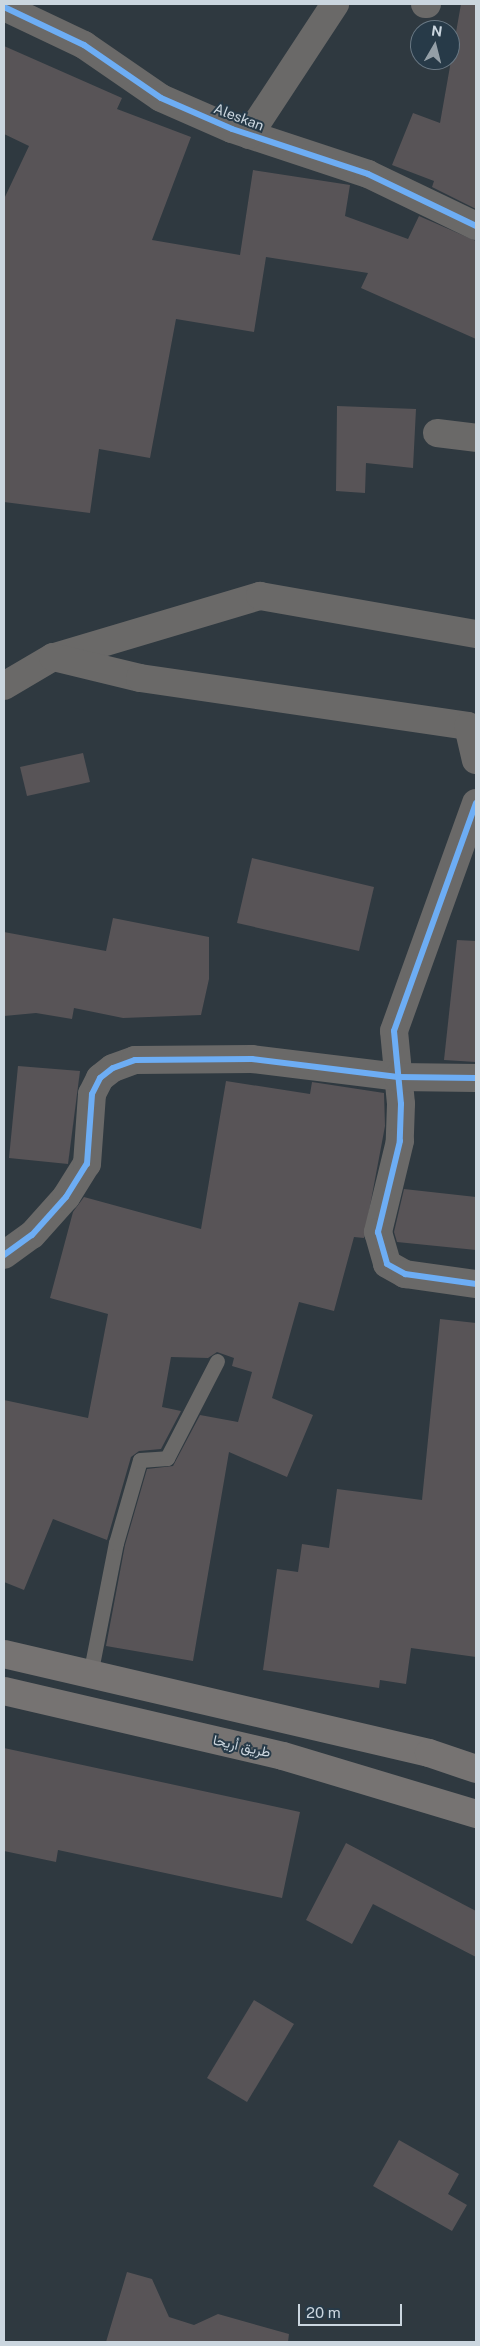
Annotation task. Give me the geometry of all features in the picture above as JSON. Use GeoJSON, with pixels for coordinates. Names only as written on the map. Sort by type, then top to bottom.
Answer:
{"type":"FeatureCollection","features":[{"type":"Feature","properties":{"kind":"main road"},"geometry":{"type":"LineString","coordinates":[[4,1654],[429,1753],[476,1770]]}},
{"type":"Feature","properties":{"kind":"main road","name":"طريق أريحا"},"geometry":{"type":"LineString","coordinates":[[4,1691],[283,1756],[476,1814]]}},
{"type":"Feature","properties":{"kind":"street"},"geometry":{"type":"LineString","coordinates":[[249,135],[335,4]]}},
{"type":"Feature","properties":{"kind":"street","name":"Aleskan"},"geometry":{"type":"LineString","coordinates":[[4,7],[84,45],[161,98],[249,135],[368,174],[476,226]]}},
{"type":"Feature","properties":{"kind":"street"},"geometry":{"type":"LineString","coordinates":[[437,433],[476,438]]}},
{"type":"Feature","properties":{"kind":"street"},"geometry":{"type":"LineString","coordinates":[[4,686],[53,657],[260,596],[476,634]]}},
{"type":"Feature","properties":{"kind":"street"},"geometry":{"type":"LineString","coordinates":[[53,657],[140,678],[472,726],[476,760]]}},
{"type":"Feature","properties":{"kind":"street"},"geometry":{"type":"LineString","coordinates":[[476,803],[394,1031],[400,1141],[378,1232],[381,1250],[387,1264],[405,1274],[476,1284]]}},
{"type":"Feature","properties":{"kind":"street"},"geometry":{"type":"LineString","coordinates":[[4,1254],[32,1235],[66,1197],[87,1164],[92,1094],[100,1078],[113,1068],[135,1060],[252,1059],[398,1077],[476,1078]]}},
{"type":"Feature","properties":{"kind":"lane"},"geometry":{"type":"LineString","coordinates":[[90,1675],[116,1543],[140,1460],[167,1458],[217,1361]]}},
{"type":"Feature","properties":{"kind":"building"},"geometry":{"type":"Polygon","coordinates":[[[461,4],[476,4],[476,209],[432,187],[434,181],[392,165],[413,113],[440,123],[449,70],[460,70],[460,20],[458,20],[461,4]]]}},
{"type":"Feature","properties":{"kind":"building"},"geometry":{"type":"Polygon","coordinates":[[[4,46],[122,98],[117,109],[191,137],[152,240],[240,255],[253,170],[350,185],[345,216],[408,239],[419,216],[476,241],[476,339],[361,288],[368,273],[266,257],[254,332],[176,319],[150,458],[99,449],[90,513],[4,502],[4,199],[29,146],[4,134],[4,46]]]}},
{"type":"Feature","properties":{"kind":"building"},"geometry":{"type":"Polygon","coordinates":[[[337,406],[416,409],[413,468],[366,463],[365,493],[336,491],[337,406]]]}},
{"type":"Feature","properties":{"kind":"building"},"geometry":{"type":"Polygon","coordinates":[[[83,753],[90,782],[27,796],[20,767],[83,753]]]}},
{"type":"Feature","properties":{"kind":"building"},"geometry":{"type":"Polygon","coordinates":[[[252,858],[374,887],[359,951],[237,923],[252,858]]]}},
{"type":"Feature","properties":{"kind":"building"},"geometry":{"type":"Polygon","coordinates":[[[113,918],[209,937],[209,979],[201,1015],[123,1018],[74,1008],[72,1019],[36,1013],[4,1016],[4,932],[106,951],[113,918]]]}},
{"type":"Feature","properties":{"kind":"building"},"geometry":{"type":"Polygon","coordinates":[[[457,940],[476,941],[476,1062],[444,1060],[457,940]]]}},
{"type":"Feature","properties":{"kind":"building"},"geometry":{"type":"Polygon","coordinates":[[[18,1066],[80,1071],[68,1164],[9,1158],[18,1066]]]}},
{"type":"Feature","properties":{"kind":"building"},"geometry":{"type":"Polygon","coordinates":[[[226,1081],[310,1094],[312,1082],[384,1093],[385,1126],[364,1238],[354,1237],[334,1311],[299,1302],[272,1398],[313,1415],[287,1477],[229,1452],[193,1661],[106,1646],[125,1545],[147,1469],[173,1466],[200,1415],[238,1422],[252,1372],[232,1366],[234,1358],[217,1352],[208,1358],[171,1357],[162,1407],[181,1411],[161,1449],[139,1451],[131,1457],[107,1540],[53,1519],[24,1590],[4,1582],[4,1400],[88,1418],[108,1314],[50,1298],[73,1212],[84,1197],[201,1229],[226,1081]]]}},
{"type":"Feature","properties":{"kind":"building"},"geometry":{"type":"Polygon","coordinates":[[[404,1189],[476,1197],[476,1250],[397,1242],[394,1232],[404,1189]]]}},
{"type":"Feature","properties":{"kind":"building"},"geometry":{"type":"Polygon","coordinates":[[[440,1319],[476,1323],[476,1657],[411,1648],[406,1684],[380,1680],[379,1688],[263,1670],[277,1569],[298,1572],[302,1544],[329,1548],[337,1489],[422,1500],[440,1319]]]}},
{"type":"Feature","properties":{"kind":"building"},"geometry":{"type":"Polygon","coordinates":[[[4,1748],[300,1812],[282,1898],[58,1850],[56,1862],[4,1851],[4,1748]]]}},
{"type":"Feature","properties":{"kind":"building"},"geometry":{"type":"Polygon","coordinates":[[[346,1843],[476,1911],[476,1957],[373,1904],[352,1944],[306,1920],[346,1843]]]}},
{"type":"Feature","properties":{"kind":"building"},"geometry":{"type":"Polygon","coordinates":[[[254,2000],[294,2024],[247,2102],[207,2078],[254,2000]]]}},
{"type":"Feature","properties":{"kind":"building"},"geometry":{"type":"Polygon","coordinates":[[[399,2140],[459,2174],[448,2194],[467,2205],[452,2231],[373,2186],[399,2140]]]}},
{"type":"Feature","properties":{"kind":"building"},"geometry":{"type":"Polygon","coordinates":[[[127,2272],[152,2279],[169,2317],[194,2325],[218,2314],[289,2334],[288,2342],[106,2342],[127,2272]]]}},
{"type":"Feature","properties":{"kind":"cycle path"},"geometry":{"type":"LineString","coordinates":[[4,7],[84,45],[161,98],[232,129],[368,174],[476,226]]}},
{"type":"Feature","properties":{"kind":"cycle path"},"geometry":{"type":"LineString","coordinates":[[476,803],[394,1031],[401,1104],[400,1141],[378,1232],[387,1264],[405,1274],[476,1284]]}},
{"type":"Feature","properties":{"kind":"cycle path"},"geometry":{"type":"LineString","coordinates":[[4,1255],[32,1235],[66,1197],[87,1164],[92,1094],[100,1078],[113,1068],[135,1060],[252,1059],[398,1077],[476,1078]]}}]}
